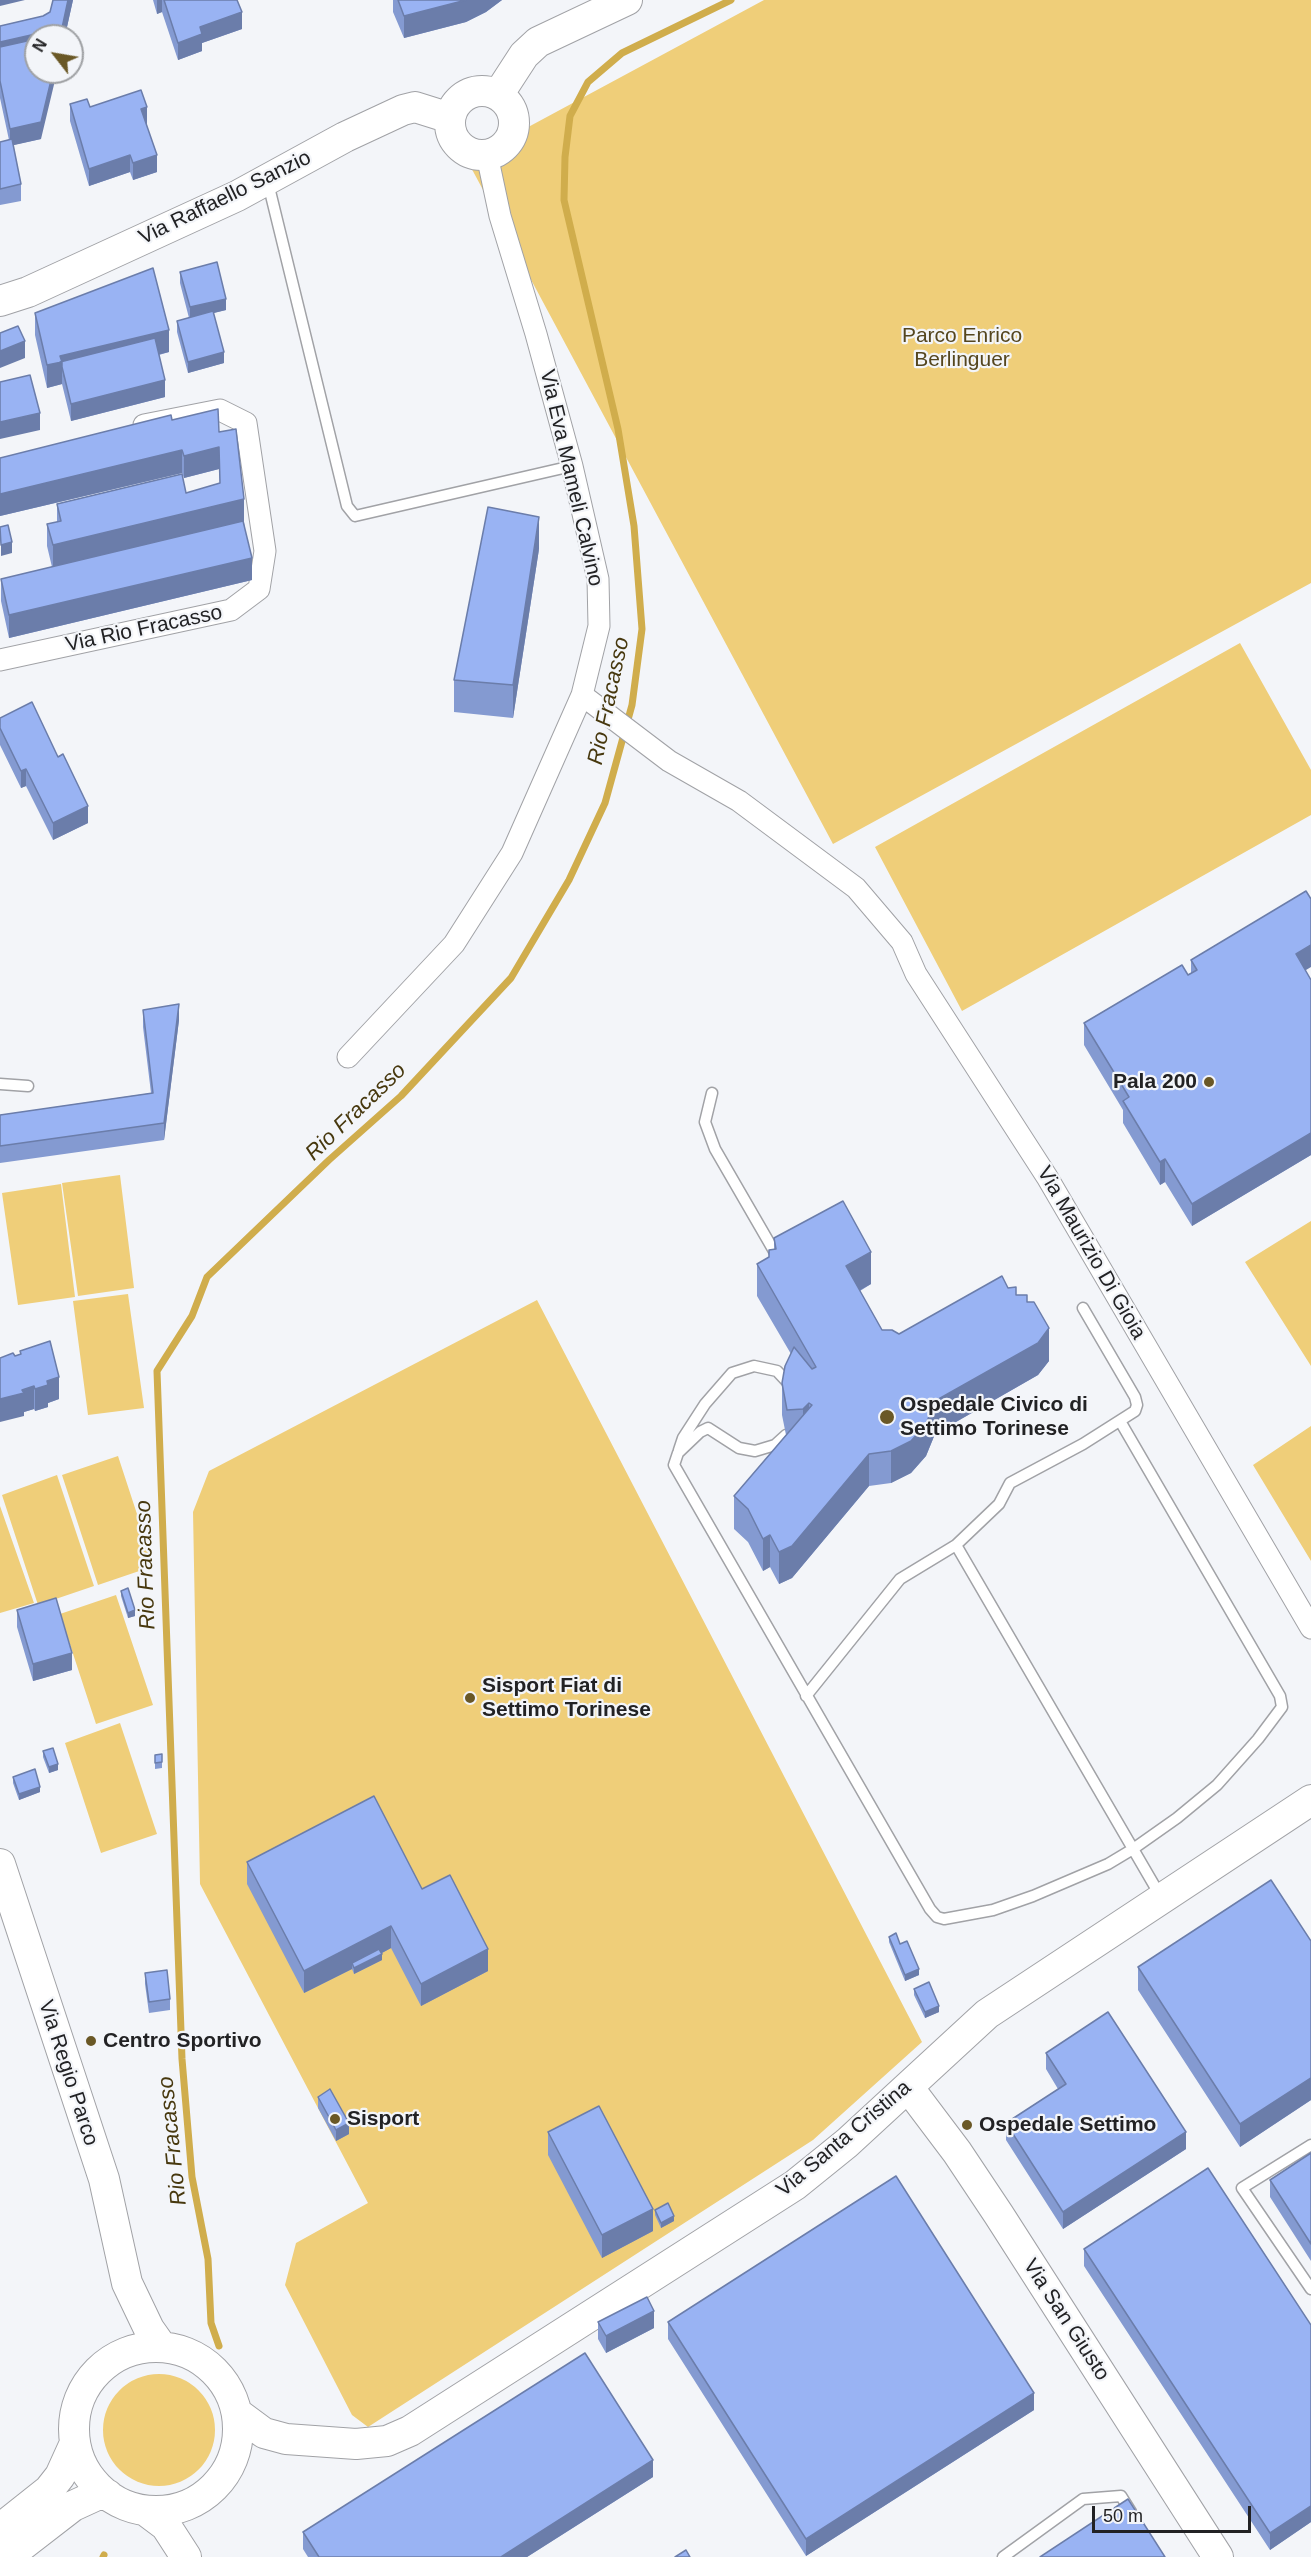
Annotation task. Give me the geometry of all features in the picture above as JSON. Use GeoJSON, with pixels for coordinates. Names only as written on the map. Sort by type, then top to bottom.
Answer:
{"type":"FeatureCollection","features":[{"type":"Feature","properties":{"kind":"street"},"geometry":{"type":"LineString","coordinates":[[498,95],[524,56],[538,42],[627,0]]}},
{"type":"Feature","properties":{"kind":"street"},"geometry":{"type":"LineString","coordinates":[[478,91],[498,95],[512,110],[514,129],[504,146],[487,155],[467,152],[459,146],[450,128],[453,108],[468,94],[478,91]]}},
{"type":"Feature","properties":{"kind":"street","name":"Via Raffaello Sanzio"},"geometry":{"type":"LineString","coordinates":[[0,301],[28,292],[237,196],[403,110],[415,107],[450,118]]}},
{"type":"Feature","properties":{"kind":"street","name":"Via Eva Mameli Calvino"},"geometry":{"type":"LineString","coordinates":[[348,1057],[454,944],[512,853],[582,696],[599,626],[598,579],[572,466],[536,334],[500,216],[487,155]]}},
{"type":"Feature","properties":{"kind":"street","name":"Via Rio Fracasso"},"geometry":{"type":"LineString","coordinates":[[0,660],[231,610],[259,589],[265,551],[246,423],[220,410],[128,429]]}},
{"type":"Feature","properties":{"kind":"street","name":"Via Maurizio Di Gioia"},"geometry":{"type":"LineString","coordinates":[[582,696],[669,761],[739,801],[856,888],[902,942],[916,974],[1047,1177],[1311,1628]]}},
{"type":"Feature","properties":{"kind":"street","name":"Via Santa Cristina"},"geometry":{"type":"LineString","coordinates":[[237,2412],[264,2433],[286,2439],[356,2444],[387,2441],[410,2431],[795,2186],[987,2014],[1311,1800]]}},
{"type":"Feature","properties":{"kind":"street","name":"Via Regio Parco"},"geometry":{"type":"LineString","coordinates":[[0,1864],[104,2180],[127,2283],[127,2329],[120,2355]]}},
{"type":"Feature","properties":{"kind":"street","name":"Via San Giusto"},"geometry":{"type":"LineString","coordinates":[[908,2087],[957,2152],[999,2215],[1218,2557]]}},
{"type":"Feature","properties":{"kind":"street","name":"Via Regio Parco"},"geometry":{"type":"LineString","coordinates":[[127,2283],[149,2329],[161,2346]]}},
{"type":"Feature","properties":{"kind":"street"},"geometry":{"type":"LineString","coordinates":[[146,2511],[182,2507],[199,2499],[214,2487],[227,2471],[237,2443],[237,2412],[228,2387],[211,2366],[188,2352],[161,2346],[140,2348],[120,2355],[98,2370],[83,2391],[75,2416],[75,2443],[84,2468],[99,2488],[121,2503],[146,2511],[166,2526],[185,2556]]}},
{"type":"Feature","properties":{"kind":"street","name":"Via Santa Cristina"},"geometry":{"type":"LineString","coordinates":[[227,2471],[244,2459],[286,2439]]}},
{"type":"Feature","properties":{"kind":"street"},"geometry":{"type":"LineString","coordinates":[[0,2529],[49,2490],[60,2476],[75,2443]]}},
{"type":"Feature","properties":{"kind":"street"},"geometry":{"type":"LineString","coordinates":[[23,2549],[73,2506],[97,2495],[108,2494]]}},
{"type":"Feature","properties":{"kind":"street"},"geometry":{"type":"LineString","coordinates":[[185,2556],[193,2513],[199,2499]]}},
{"type":"Feature","properties":{"kind":"lane"},"geometry":{"type":"LineString","coordinates":[[267,179],[347,506],[355,516],[572,466]]}},
{"type":"Feature","properties":{"kind":"lane"},"geometry":{"type":"LineString","coordinates":[[0,1084],[28,1086]]}},
{"type":"Feature","properties":{"kind":"lane"},"geometry":{"type":"LineString","coordinates":[[712,1093],[705,1122],[715,1149],[774,1251]]}},
{"type":"Feature","properties":{"kind":"lane"},"geometry":{"type":"LineString","coordinates":[[806,1696],[900,1579],[956,1545],[999,1504],[1010,1484],[1135,1411],[1137,1406],[1135,1397],[1083,1308]]}},
{"type":"Feature","properties":{"kind":"lane"},"geometry":{"type":"LineString","coordinates":[[791,1386],[777,1371],[754,1366],[732,1373],[705,1404],[683,1438],[674,1465],[677,1474],[806,1696],[937,1917],[957,1918],[1033,1896],[1099,1868],[1133,1849],[1177,1818],[1217,1785],[1258,1739],[1282,1707],[1280,1696],[1120,1421]]}},
{"type":"Feature","properties":{"kind":"lane"},"geometry":{"type":"LineString","coordinates":[[678,1453],[700,1432],[708,1428],[739,1448],[755,1451],[775,1445],[786,1435]]}},
{"type":"Feature","properties":{"kind":"lane"},"geometry":{"type":"LineString","coordinates":[[956,1545],[1162,1898]]}},
{"type":"Feature","properties":{"kind":"lane"},"geometry":{"type":"LineString","coordinates":[[1311,2145],[1242,2188],[1311,2289]]}},
{"type":"Feature","properties":{"kind":"lane"},"geometry":{"type":"LineString","coordinates":[[1003,2557],[1083,2499],[1120,2496],[1138,2522]]}},
{"type":"Feature","properties":{"kind":"green space","name":"Parco Enrico Berlinguer"},"geometry":{"type":"Polygon","coordinates":[[[764,0],[1311,0],[1311,583],[833,844],[467,160],[764,0]]]}},
{"type":"Feature","properties":{"kind":"green space"},"geometry":{"type":"Polygon","coordinates":[[[1240,643],[1311,770],[1311,815],[962,1011],[875,847],[1240,643]]]}},
{"type":"Feature","properties":{"kind":"green space"},"geometry":{"type":"Polygon","coordinates":[[[120,1175],[134,1288],[78,1296],[62,1183],[120,1175]]]}},
{"type":"Feature","properties":{"kind":"green space"},"geometry":{"type":"Polygon","coordinates":[[[61,1184],[75,1297],[18,1305],[2,1193],[61,1184]]]}},
{"type":"Feature","properties":{"kind":"green space"},"geometry":{"type":"Polygon","coordinates":[[[1311,1221],[1311,1366],[1245,1262],[1311,1221]]]}},
{"type":"Feature","properties":{"kind":"green space"},"geometry":{"type":"Polygon","coordinates":[[[128,1294],[144,1408],[88,1415],[73,1301],[128,1294]]]}},
{"type":"Feature","properties":{"kind":"green space","name":"Sisport Fiat di Settimo Torinese"},"geometry":{"type":"Polygon","coordinates":[[[537,1300],[922,2042],[813,2140],[368,2427],[352,2415],[285,2285],[296,2243],[368,2203],[200,1884],[193,1512],[209,1471],[537,1300]]]}},
{"type":"Feature","properties":{"kind":"green space"},"geometry":{"type":"Polygon","coordinates":[[[1311,1426],[1311,1561],[1253,1465],[1311,1426]]]}},
{"type":"Feature","properties":{"kind":"green space"},"geometry":{"type":"Polygon","coordinates":[[[118,1456],[154,1566],[98,1585],[62,1475],[118,1456]]]}},
{"type":"Feature","properties":{"kind":"green space"},"geometry":{"type":"Polygon","coordinates":[[[57,1475],[94,1586],[38,1605],[2,1495],[57,1475]]]}},
{"type":"Feature","properties":{"kind":"green space"},"geometry":{"type":"Polygon","coordinates":[[[0,1506],[34,1603],[0,1613],[0,1506]]]}},
{"type":"Feature","properties":{"kind":"green space"},"geometry":{"type":"Polygon","coordinates":[[[116,1595],[153,1705],[96,1724],[60,1614],[116,1595]]]}},
{"type":"Feature","properties":{"kind":"green space"},"geometry":{"type":"Polygon","coordinates":[[[120,1723],[157,1834],[101,1853],[65,1743],[120,1723]]]}},
{"type":"Feature","properties":{"kind":"green space"},"geometry":{"type":"Polygon","coordinates":[[[159,2374],[181,2378],[199,2390],[211,2408],[215,2430],[211,2452],[199,2470],[181,2482],[159,2486],[137,2482],[119,2470],[107,2452],[103,2430],[107,2408],[119,2390],[137,2378],[159,2374]]]}},
{"type":"Feature","properties":{"kind":"building"},"geometry":{"type":"Polygon","coordinates":[[[53,0],[68,0],[63,24],[24,24],[24,37],[0,42],[0,26],[43,16],[50,12],[53,0]]]}},
{"type":"Feature","properties":{"kind":"building"},"geometry":{"type":"Polygon","coordinates":[[[164,0],[237,0],[242,12],[200,27],[202,34],[178,43],[164,0]]]}},
{"type":"Feature","properties":{"kind":"building"},"geometry":{"type":"Polygon","coordinates":[[[398,0],[466,0],[404,16],[398,0]]]}},
{"type":"Feature","properties":{"kind":"building"},"geometry":{"type":"Polygon","coordinates":[[[24,42],[24,84],[50,84],[41,122],[10,129],[0,81],[0,47],[24,42]]]}},
{"type":"Feature","properties":{"kind":"building"},"geometry":{"type":"Polygon","coordinates":[[[141,90],[147,107],[141,109],[157,155],[133,163],[130,155],[89,169],[70,104],[87,99],[90,107],[141,90]]]}},
{"type":"Feature","properties":{"kind":"building"},"geometry":{"type":"Polygon","coordinates":[[[12,139],[21,184],[0,189],[0,142],[12,139]]]}},
{"type":"Feature","properties":{"kind":"building"},"geometry":{"type":"Polygon","coordinates":[[[217,262],[226,299],[190,307],[180,272],[217,262]]]}},
{"type":"Feature","properties":{"kind":"building"},"geometry":{"type":"Polygon","coordinates":[[[153,268],[169,330],[60,356],[62,362],[47,365],[35,313],[153,268]]]}},
{"type":"Feature","properties":{"kind":"building"},"geometry":{"type":"Polygon","coordinates":[[[213,311],[224,352],[188,362],[177,321],[213,311]]]}},
{"type":"Feature","properties":{"kind":"building"},"geometry":{"type":"Polygon","coordinates":[[[18,326],[25,341],[0,351],[0,333],[18,326]]]}},
{"type":"Feature","properties":{"kind":"building"},"geometry":{"type":"Polygon","coordinates":[[[155,338],[165,380],[71,404],[62,362],[60,362],[155,338]]]}},
{"type":"Feature","properties":{"kind":"building"},"geometry":{"type":"Polygon","coordinates":[[[30,375],[40,413],[0,422],[0,382],[30,375]]]}},
{"type":"Feature","properties":{"kind":"building"},"geometry":{"type":"Polygon","coordinates":[[[218,409],[219,432],[236,429],[244,499],[53,545],[47,524],[61,521],[57,504],[182,474],[186,493],[220,483],[219,447],[184,456],[182,450],[0,494],[0,458],[171,415],[172,420],[218,409]]]}},
{"type":"Feature","properties":{"kind":"building"},"geometry":{"type":"Polygon","coordinates":[[[488,507],[539,517],[513,685],[454,680],[488,507]]]}},
{"type":"Feature","properties":{"kind":"building"},"geometry":{"type":"Polygon","coordinates":[[[243,521],[252,558],[9,615],[1,579],[243,521]]]}},
{"type":"Feature","properties":{"kind":"building"},"geometry":{"type":"Polygon","coordinates":[[[8,525],[12,542],[1,545],[0,527],[8,525]]]}},
{"type":"Feature","properties":{"kind":"building"},"geometry":{"type":"Polygon","coordinates":[[[32,702],[58,757],[63,754],[88,806],[53,823],[26,769],[21,771],[0,728],[0,718],[32,702]]]}},
{"type":"Feature","properties":{"kind":"building","name":"Pala 200"},"geometry":{"type":"Polygon","coordinates":[[[1306,891],[1311,899],[1311,945],[1296,954],[1311,980],[1311,1133],[1192,1204],[1165,1159],[1160,1162],[1123,1101],[1129,1097],[1084,1023],[1182,965],[1188,975],[1197,970],[1191,960],[1306,891]]]}},
{"type":"Feature","properties":{"kind":"building"},"geometry":{"type":"Polygon","coordinates":[[[179,1004],[164,1123],[0,1146],[0,1115],[153,1093],[143,1010],[179,1004]]]}},
{"type":"Feature","properties":{"kind":"building","name":"Ospedale Civico di Settimo Torinese"},"geometry":{"type":"Polygon","coordinates":[[[843,1201],[871,1252],[846,1266],[882,1330],[892,1330],[899,1334],[1002,1276],[1008,1288],[1016,1287],[1016,1295],[1027,1295],[1027,1302],[1034,1302],[1049,1328],[1038,1343],[935,1401],[926,1424],[911,1441],[891,1451],[869,1454],[792,1546],[779,1552],[770,1535],[763,1539],[748,1509],[734,1496],[812,1405],[809,1403],[803,1409],[787,1410],[782,1383],[785,1366],[794,1347],[812,1369],[816,1367],[757,1264],[769,1257],[769,1250],[776,1249],[774,1238],[843,1201]]]}},
{"type":"Feature","properties":{"kind":"building"},"geometry":{"type":"Polygon","coordinates":[[[50,1341],[59,1377],[47,1381],[48,1385],[35,1389],[34,1386],[22,1390],[24,1393],[0,1399],[0,1358],[13,1353],[15,1356],[21,1354],[20,1351],[50,1341]]]}},
{"type":"Feature","properties":{"kind":"building"},"geometry":{"type":"Polygon","coordinates":[[[128,1588],[135,1610],[128,1613],[121,1591],[128,1588]]]}},
{"type":"Feature","properties":{"kind":"building"},"geometry":{"type":"Polygon","coordinates":[[[56,1598],[72,1653],[33,1664],[17,1610],[56,1598]]]}},
{"type":"Feature","properties":{"kind":"building"},"geometry":{"type":"Polygon","coordinates":[[[53,1748],[58,1764],[49,1767],[43,1751],[53,1748]]]}},
{"type":"Feature","properties":{"kind":"building"},"geometry":{"type":"Polygon","coordinates":[[[162,1754],[162,1762],[155,1763],[155,1755],[162,1754]]]}},
{"type":"Feature","properties":{"kind":"building"},"geometry":{"type":"Polygon","coordinates":[[[35,1769],[40,1787],[19,1794],[13,1777],[35,1769]]]}},
{"type":"Feature","properties":{"kind":"building"},"geometry":{"type":"Polygon","coordinates":[[[374,1796],[422,1889],[450,1875],[488,1949],[421,1984],[391,1926],[304,1971],[247,1862],[374,1796]]]}},
{"type":"Feature","properties":{"kind":"building"},"geometry":{"type":"Polygon","coordinates":[[[1271,1880],[1311,1941],[1311,2078],[1240,2124],[1138,1967],[1271,1880]]]}},
{"type":"Feature","properties":{"kind":"building"},"geometry":{"type":"Polygon","coordinates":[[[896,1933],[900,1944],[907,1941],[919,1969],[905,1975],[889,1937],[896,1933]]]}},
{"type":"Feature","properties":{"kind":"building"},"geometry":{"type":"Polygon","coordinates":[[[379,1949],[382,1954],[354,1968],[352,1963],[379,1949]]]}},
{"type":"Feature","properties":{"kind":"building"},"geometry":{"type":"Polygon","coordinates":[[[167,1970],[170,1999],[149,2002],[145,1973],[167,1970]]]}},
{"type":"Feature","properties":{"kind":"building"},"geometry":{"type":"Polygon","coordinates":[[[929,1982],[939,2006],[925,2012],[914,1989],[929,1982]]]}},
{"type":"Feature","properties":{"kind":"building"},"geometry":{"type":"Polygon","coordinates":[[[1108,2012],[1186,2132],[1063,2212],[1006,2123],[1066,2084],[1046,2053],[1108,2012]]]}},
{"type":"Feature","properties":{"kind":"building"},"geometry":{"type":"Polygon","coordinates":[[[330,2089],[349,2123],[336,2130],[318,2097],[330,2089]]]}},
{"type":"Feature","properties":{"kind":"building"},"geometry":{"type":"Polygon","coordinates":[[[599,2106],[653,2209],[602,2235],[548,2132],[599,2106]]]}},
{"type":"Feature","properties":{"kind":"building"},"geometry":{"type":"Polygon","coordinates":[[[1311,2153],[1311,2244],[1270,2180],[1311,2153]]]}},
{"type":"Feature","properties":{"kind":"building"},"geometry":{"type":"Polygon","coordinates":[[[1208,2168],[1311,2325],[1311,2506],[1270,2533],[1084,2249],[1208,2168]]]}},
{"type":"Feature","properties":{"kind":"building"},"geometry":{"type":"Polygon","coordinates":[[[896,2176],[1034,2393],[806,2539],[668,2322],[896,2176]]]}},
{"type":"Feature","properties":{"kind":"building"},"geometry":{"type":"Polygon","coordinates":[[[668,2203],[674,2216],[661,2223],[655,2210],[668,2203]]]}},
{"type":"Feature","properties":{"kind":"building"},"geometry":{"type":"Polygon","coordinates":[[[647,2297],[654,2311],[606,2336],[598,2322],[647,2297]]]}},
{"type":"Feature","properties":{"kind":"building"},"geometry":{"type":"Polygon","coordinates":[[[585,2353],[653,2460],[501,2557],[319,2557],[303,2532],[585,2353]]]}},
{"type":"Feature","properties":{"kind":"building"},"geometry":{"type":"Polygon","coordinates":[[[1128,2499],[1165,2557],[1040,2557],[1128,2499]]]}},
{"type":"Feature","properties":{"kind":"building"},"geometry":{"type":"Polygon","coordinates":[[[686,2550],[690,2557],[675,2557],[686,2550]]]}},
{"type":"Feature","properties":{"kind":"waterway","name":"Rio Fracasso"},"geometry":{"type":"LineString","coordinates":[[219,2346],[211,2323],[208,2259],[192,2177],[182,2059],[157,1371],[192,1316],[207,1277],[329,1160],[401,1096],[511,978],[569,880],[605,803],[632,705],[642,629],[634,526],[618,429],[564,200],[565,157],[570,116],[588,82],[622,53],[731,0]]}},
{"type":"Feature","properties":{"kind":"place","name":"Pala 200"},"geometry":{"type":"Point","coordinates":[1209,1082]}},
{"type":"Feature","properties":{"kind":"place","name":"Ospedale Civico di Settimo Torinese"},"geometry":{"type":"Point","coordinates":[887,1417]}},
{"type":"Feature","properties":{"kind":"place","name":"Sisport Fiat di Settimo Torinese"},"geometry":{"type":"Point","coordinates":[470,1698]}},
{"type":"Feature","properties":{"kind":"place","name":"Centro Sportivo"},"geometry":{"type":"Point","coordinates":[91,2041]}},
{"type":"Feature","properties":{"kind":"place","name":"Sisport"},"geometry":{"type":"Point","coordinates":[335,2119]}},
{"type":"Feature","properties":{"kind":"place","name":"Ospedale Settimo"},"geometry":{"type":"Point","coordinates":[967,2125]}}]}
